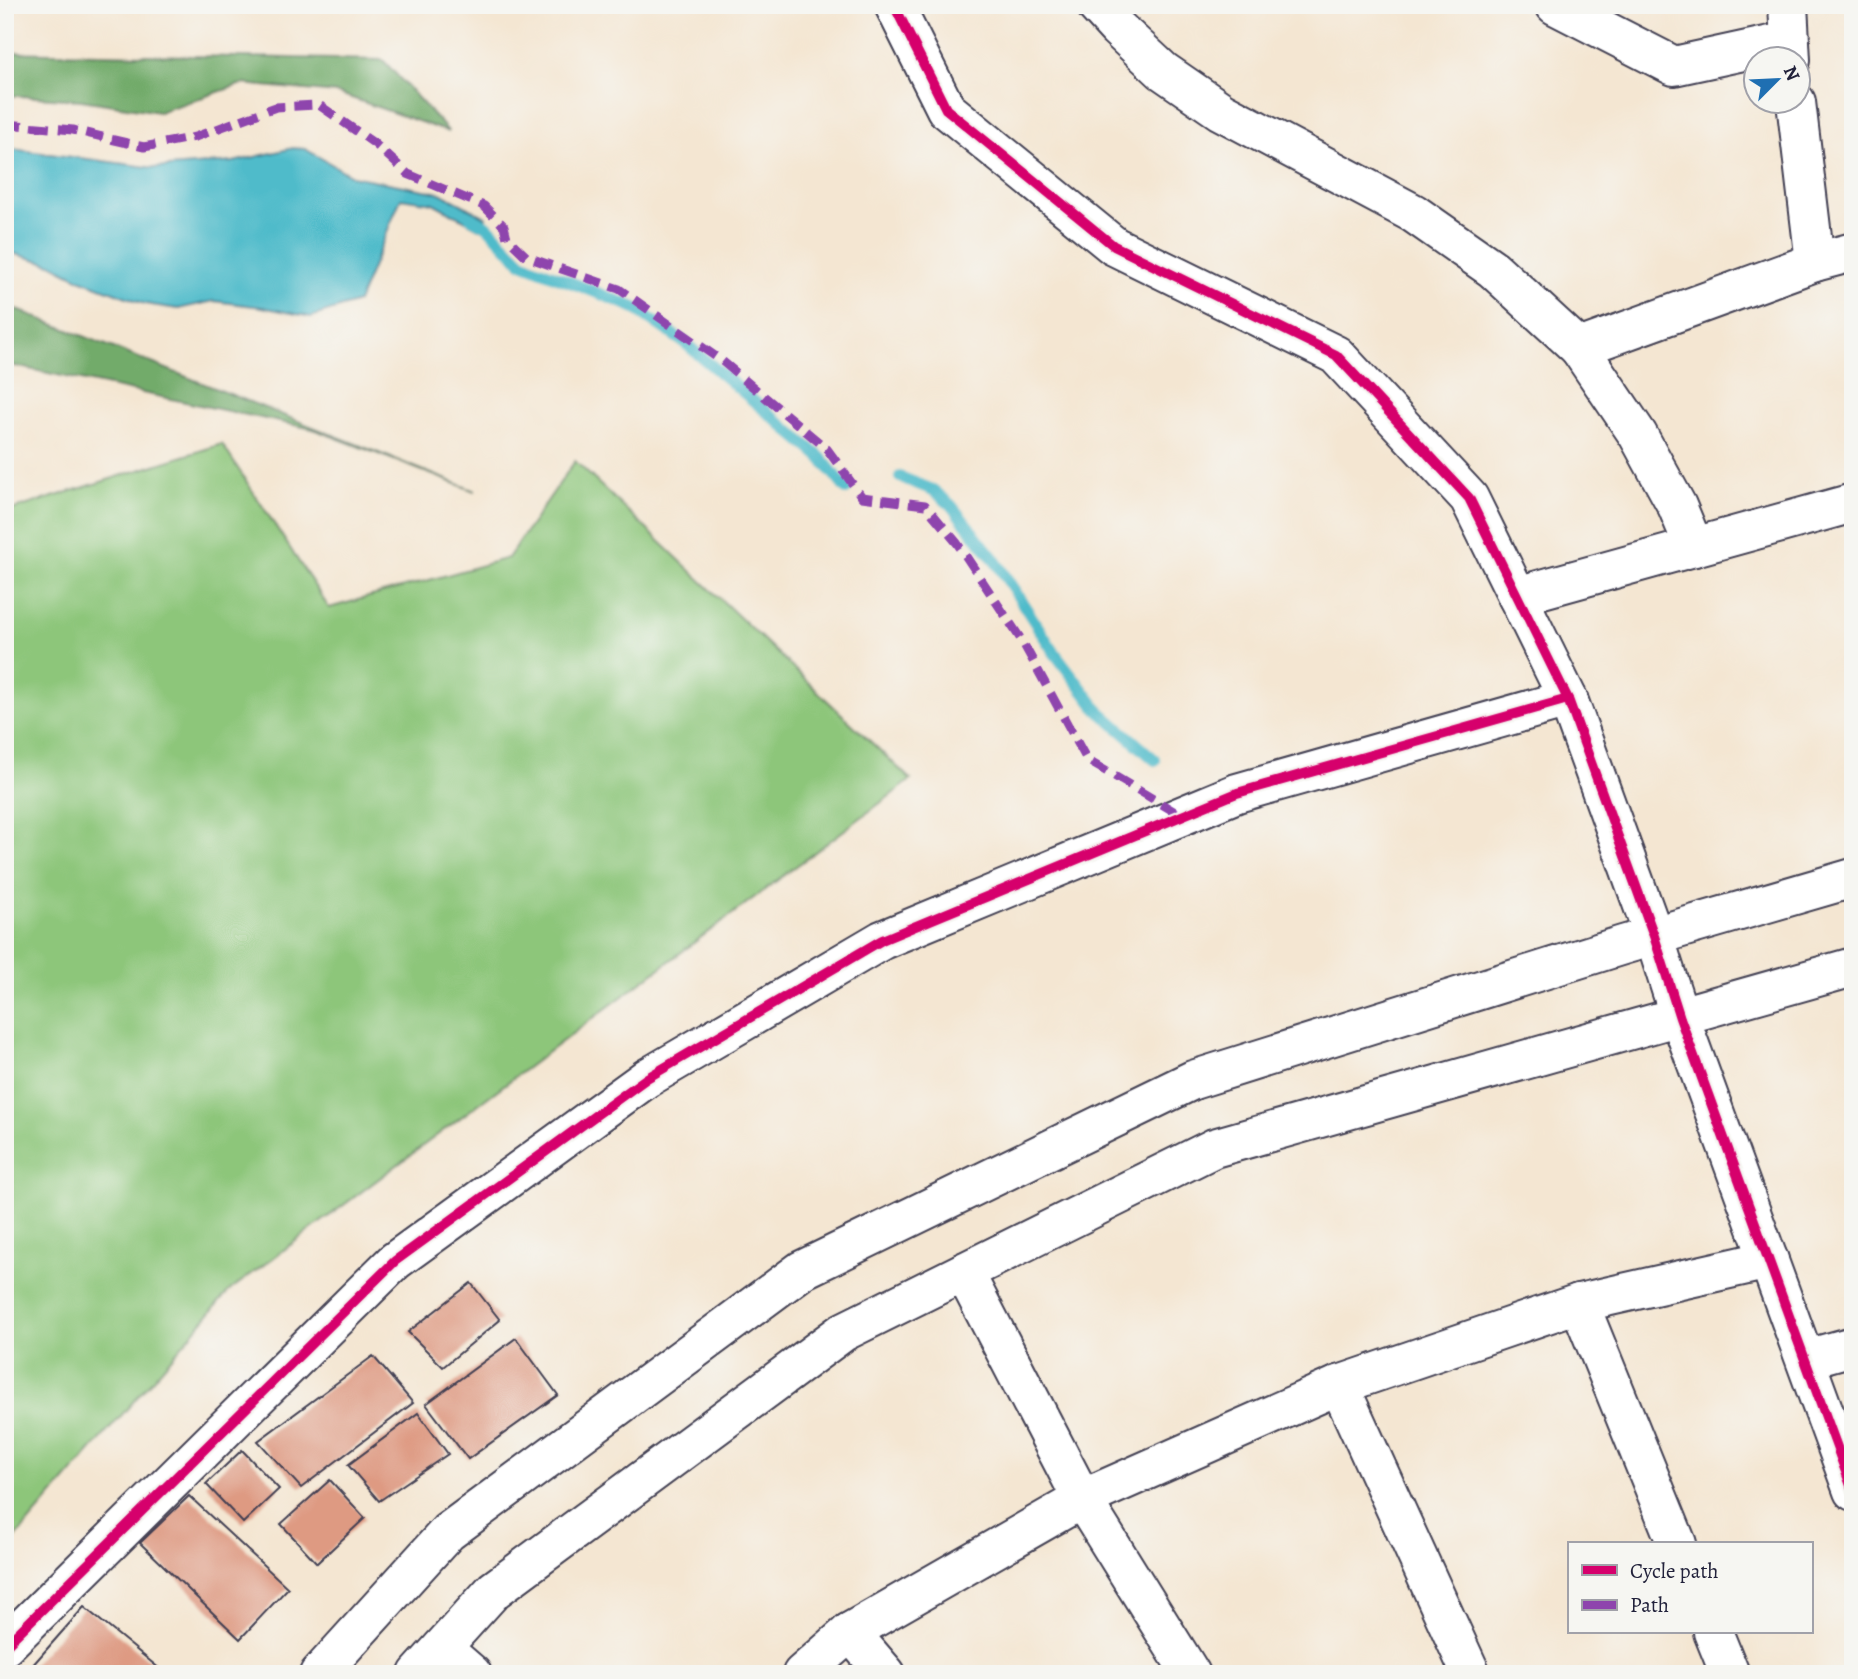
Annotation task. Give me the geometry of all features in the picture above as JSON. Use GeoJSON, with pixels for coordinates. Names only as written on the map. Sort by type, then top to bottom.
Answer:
{"type":"FeatureCollection","features":[{"type":"Feature","properties":{"kind":"street"},"geometry":{"type":"LineString","coordinates":[[894,5],[946,109],[1114,246],[1336,355],[1469,498],[1568,699],[1654,936],[1680,1017],[1853,1491]]}},
{"type":"Feature","properties":{"kind":"street"},"geometry":{"type":"LineString","coordinates":[[1096,5],[1163,71],[1221,111],[1413,213],[1493,269],[1579,348],[1638,435],[1677,506],[1694,547]]}},
{"type":"Feature","properties":{"kind":"street"},"geometry":{"type":"LineString","coordinates":[[1555,5],[1674,66],[1790,35]]}},
{"type":"Feature","properties":{"kind":"street"},"geometry":{"type":"LineString","coordinates":[[1798,116],[1815,262]]}},
{"type":"Feature","properties":{"kind":"street"},"geometry":{"type":"LineString","coordinates":[[1579,348],[1815,262],[1853,252]]}},
{"type":"Feature","properties":{"kind":"street"},"geometry":{"type":"LineString","coordinates":[[1517,596],[1853,503]]}},
{"type":"Feature","properties":{"kind":"street"},"geometry":{"type":"LineString","coordinates":[[5,1647],[395,1261],[647,1079],[882,940],[1226,797],[1568,699]]}},
{"type":"Feature","properties":{"kind":"street"},"geometry":{"type":"LineString","coordinates":[[319,1674],[448,1532],[802,1270],[1193,1080],[1654,936],[1853,878]]}},
{"type":"Feature","properties":{"kind":"street"},"geometry":{"type":"LineString","coordinates":[[472,1674],[430,1661],[494,1590],[843,1332],[1214,1148],[1853,967]]}},
{"type":"Feature","properties":{"kind":"street"},"geometry":{"type":"LineString","coordinates":[[802,1674],[850,1632],[1082,1499],[1339,1385],[1579,1303],[1769,1260]]}},
{"type":"Feature","properties":{"kind":"street"},"geometry":{"type":"LineString","coordinates":[[964,1272],[1082,1499],[1191,1674]]}},
{"type":"Feature","properties":{"kind":"street"},"geometry":{"type":"LineString","coordinates":[[1579,1303],[1676,1542]]}},
{"type":"Feature","properties":{"kind":"street"},"geometry":{"type":"LineString","coordinates":[[1806,1359],[1853,1346]]}},
{"type":"Feature","properties":{"kind":"street"},"geometry":{"type":"LineString","coordinates":[[1339,1385],[1471,1674]]}},
{"type":"Feature","properties":{"kind":"street"},"geometry":{"type":"LineString","coordinates":[[850,1632],[886,1674]]}},
{"type":"Feature","properties":{"kind":"street"},"geometry":{"type":"LineString","coordinates":[[1714,1634],[1730,1674]]}},
{"type":"Feature","properties":{"kind":"green space"},"geometry":{"type":"Polygon","coordinates":[[[5,52],[383,60],[449,132],[337,93],[242,84],[159,112],[81,100],[5,95],[5,52]]]}},
{"type":"Feature","properties":{"kind":"green space"},"geometry":{"type":"Polygon","coordinates":[[[5,305],[475,491],[313,429],[5,364],[5,305]]]}},
{"type":"Feature","properties":{"kind":"green space"},"geometry":{"type":"Polygon","coordinates":[[[222,444],[329,608],[508,558],[575,461],[911,780],[229,1291],[5,1550],[5,512],[222,444]]]}},
{"type":"Feature","properties":{"kind":"water"},"geometry":{"type":"Polygon","coordinates":[[[5,148],[155,168],[233,162],[293,148],[305,149],[352,176],[440,193],[486,217],[481,229],[433,203],[401,198],[358,302],[311,317],[214,301],[178,309],[145,304],[82,280],[51,264],[5,251],[5,148]]]}},
{"type":"Feature","properties":{"kind":"building"},"geometry":{"type":"Polygon","coordinates":[[[471,1283],[500,1320],[443,1367],[408,1332],[471,1283]]]}},
{"type":"Feature","properties":{"kind":"building"},"geometry":{"type":"Polygon","coordinates":[[[516,1338],[558,1395],[468,1459],[426,1404],[516,1338]]]}},
{"type":"Feature","properties":{"kind":"building"},"geometry":{"type":"Polygon","coordinates":[[[373,1356],[413,1403],[301,1488],[258,1441],[373,1356]]]}},
{"type":"Feature","properties":{"kind":"building"},"geometry":{"type":"Polygon","coordinates":[[[418,1413],[448,1454],[379,1501],[348,1465],[418,1413]]]}},
{"type":"Feature","properties":{"kind":"building"},"geometry":{"type":"Polygon","coordinates":[[[242,1450],[279,1489],[243,1523],[206,1484],[242,1450]]]}},
{"type":"Feature","properties":{"kind":"building"},"geometry":{"type":"Polygon","coordinates":[[[330,1480],[365,1518],[317,1563],[281,1524],[330,1480]]]}},
{"type":"Feature","properties":{"kind":"building"},"geometry":{"type":"Polygon","coordinates":[[[189,1496],[288,1588],[240,1639],[140,1543],[189,1496]]]}},
{"type":"Feature","properties":{"kind":"building"},"geometry":{"type":"Polygon","coordinates":[[[84,1607],[166,1674],[39,1674],[31,1667],[84,1607]]]}},
{"type":"Feature","properties":{"kind":"waterway"},"geometry":{"type":"LineString","coordinates":[[470,217],[488,227],[522,263],[633,307],[685,343],[820,457],[846,489]]}},
{"type":"Feature","properties":{"kind":"waterway"},"geometry":{"type":"LineString","coordinates":[[900,477],[933,490],[951,505],[994,559],[1054,652],[1098,710],[1155,760]]}},
{"type":"Feature","properties":{"kind":"marked path"},"geometry":{"type":"LineString","coordinates":[[5,124],[73,130],[144,147],[195,137],[276,107],[319,105],[375,144],[408,174],[484,206],[504,226],[507,238],[527,257],[619,289],[722,361],[827,449],[862,497],[925,505],[957,543],[1022,641],[1087,760],[1182,816]]}},
{"type":"Feature","properties":{"kind":"cycle path"},"geometry":{"type":"LineString","coordinates":[[894,5],[946,109],[1114,246],[1336,355],[1469,498],[1568,699],[1654,936],[1680,1018],[1853,1491]]}},
{"type":"Feature","properties":{"kind":"cycle path"},"geometry":{"type":"LineString","coordinates":[[5,1646],[395,1261],[647,1078],[882,940],[1237,793],[1568,699]]}}]}
